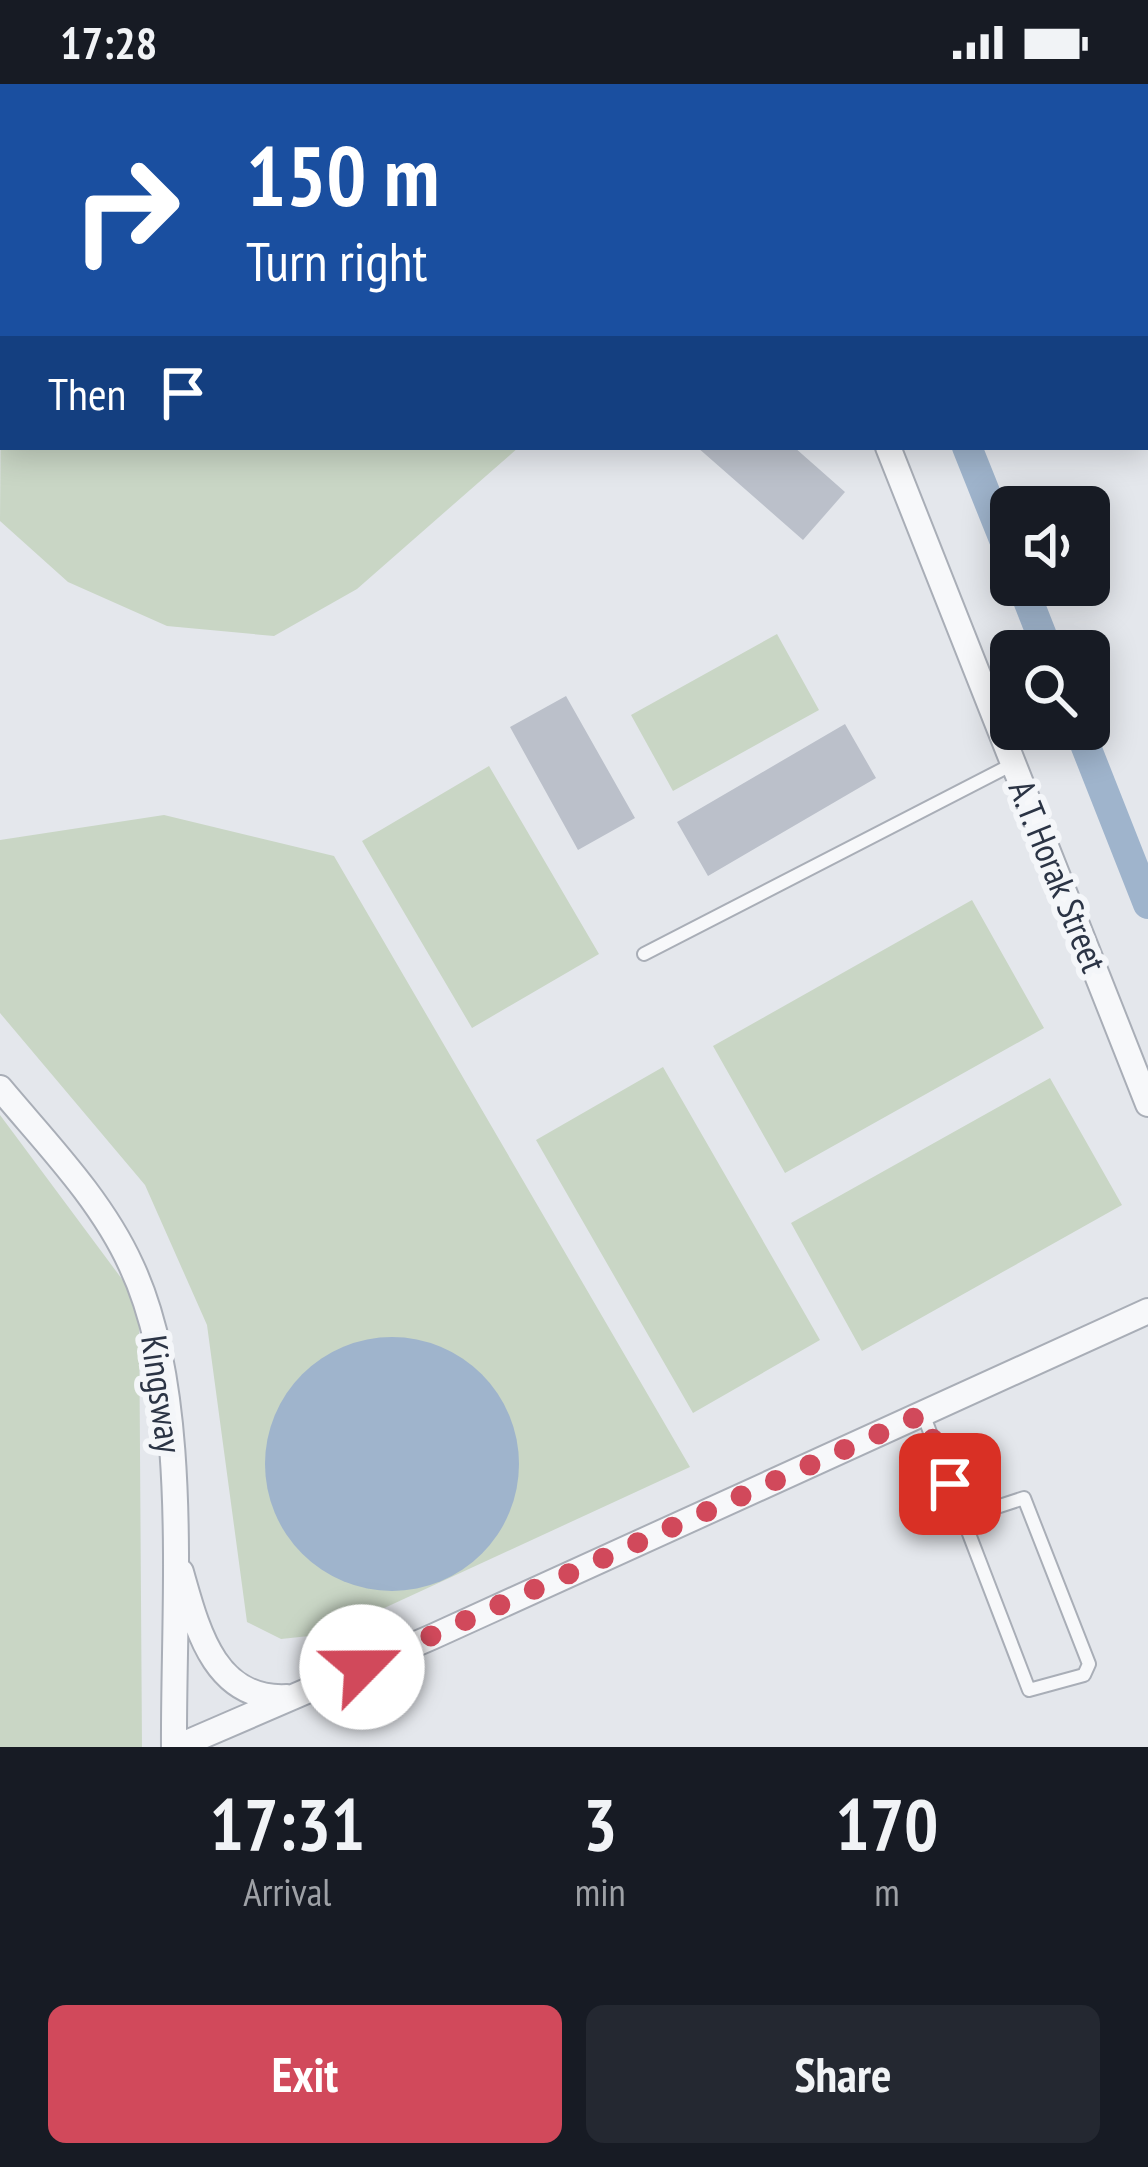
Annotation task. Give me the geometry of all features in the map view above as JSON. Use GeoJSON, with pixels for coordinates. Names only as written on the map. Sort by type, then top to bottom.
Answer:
{"type":"FeatureCollection","features":[{"type":"Feature","properties":{"kind":"street","name":"A.T. Horak Street"},"geometry":{"type":"LineString","coordinates":[[889,450],[1148,1104]]}},
{"type":"Feature","properties":{"kind":"street","name":"Kingsway"},"geometry":{"type":"LineString","coordinates":[[0,1088],[82,1188],[129,1259],[149,1306],[167,1393],[176,1747]]}},
{"type":"Feature","properties":{"kind":"street"},"geometry":{"type":"LineString","coordinates":[[176,1747],[1148,1311]]}},
{"type":"Feature","properties":{"kind":"street"},"geometry":{"type":"LineString","coordinates":[[172,1541],[196,1625],[219,1669],[248,1690],[292,1696]]}},
{"type":"Feature","properties":{"kind":"lane"},"geometry":{"type":"LineString","coordinates":[[644,954],[1014,763]]}},
{"type":"Feature","properties":{"kind":"lane"},"geometry":{"type":"LineString","coordinates":[[923,1414],[1029,1690],[1084,1675],[1089,1664],[1024,1498],[963,1518]]}},
{"type":"Feature","properties":{"kind":"green space"},"geometry":{"type":"Polygon","coordinates":[[[1,450],[516,450],[357,589],[274,636],[167,626],[68,582],[0,521],[1,450]]]}},
{"type":"Feature","properties":{"kind":"green space"},"geometry":{"type":"Polygon","coordinates":[[[777,634],[819,710],[673,791],[631,715],[777,634]]]}},
{"type":"Feature","properties":{"kind":"green space"},"geometry":{"type":"Polygon","coordinates":[[[489,766],[599,954],[472,1028],[362,841],[489,766]]]}},
{"type":"Feature","properties":{"kind":"green space"},"geometry":{"type":"Polygon","coordinates":[[[164,815],[334,856],[690,1467],[328,1634],[281,1639],[247,1622],[207,1325],[145,1185],[0,1013],[0,840],[164,815]]]}},
{"type":"Feature","properties":{"kind":"green space"},"geometry":{"type":"Polygon","coordinates":[[[972,900],[1044,1028],[785,1173],[713,1046],[972,900]]]}},
{"type":"Feature","properties":{"kind":"green space"},"geometry":{"type":"Polygon","coordinates":[[[663,1067],[820,1340],[693,1413],[536,1140],[663,1067]]]}},
{"type":"Feature","properties":{"kind":"green space"},"geometry":{"type":"Polygon","coordinates":[[[1050,1078],[1122,1205],[862,1351],[791,1223],[1050,1078]]]}},
{"type":"Feature","properties":{"kind":"green space"},"geometry":{"type":"Polygon","coordinates":[[[0,1115],[139,1302],[142,1747],[0,1747],[0,1115]]]}},
{"type":"Feature","properties":{"kind":"water"},"geometry":{"type":"Polygon","coordinates":[[[392,1337],[440,1347],[482,1374],[509,1416],[519,1464],[509,1512],[482,1554],[440,1581],[392,1591],[344,1581],[302,1554],[275,1512],[265,1464],[275,1416],[302,1374],[344,1347],[392,1337]]]}},
{"type":"Feature","properties":{"kind":"building"},"geometry":{"type":"Polygon","coordinates":[[[700,450],[797,450],[845,492],[803,540],[700,450]]]}},
{"type":"Feature","properties":{"kind":"building"},"geometry":{"type":"Polygon","coordinates":[[[566,696],[635,818],[578,850],[510,727],[566,696]]]}},
{"type":"Feature","properties":{"kind":"building"},"geometry":{"type":"Polygon","coordinates":[[[845,724],[876,778],[708,876],[677,822],[845,724]]]}},
{"type":"Feature","properties":{"kind":"waterway"},"geometry":{"type":"LineString","coordinates":[[968,450],[990,504]]}},
{"type":"Feature","properties":{"kind":"waterway"},"geometry":{"type":"LineString","coordinates":[[1030,606],[1040,630]]}},
{"type":"Feature","properties":{"kind":"waterway"},"geometry":{"type":"LineString","coordinates":[[1087,750],[1148,904]]}},
{"type":"Feature","properties":{"kind":"route"},"geometry":{"type":"LineString","coordinates":[[362,1667],[923,1414],[950,1484]]}}]}
